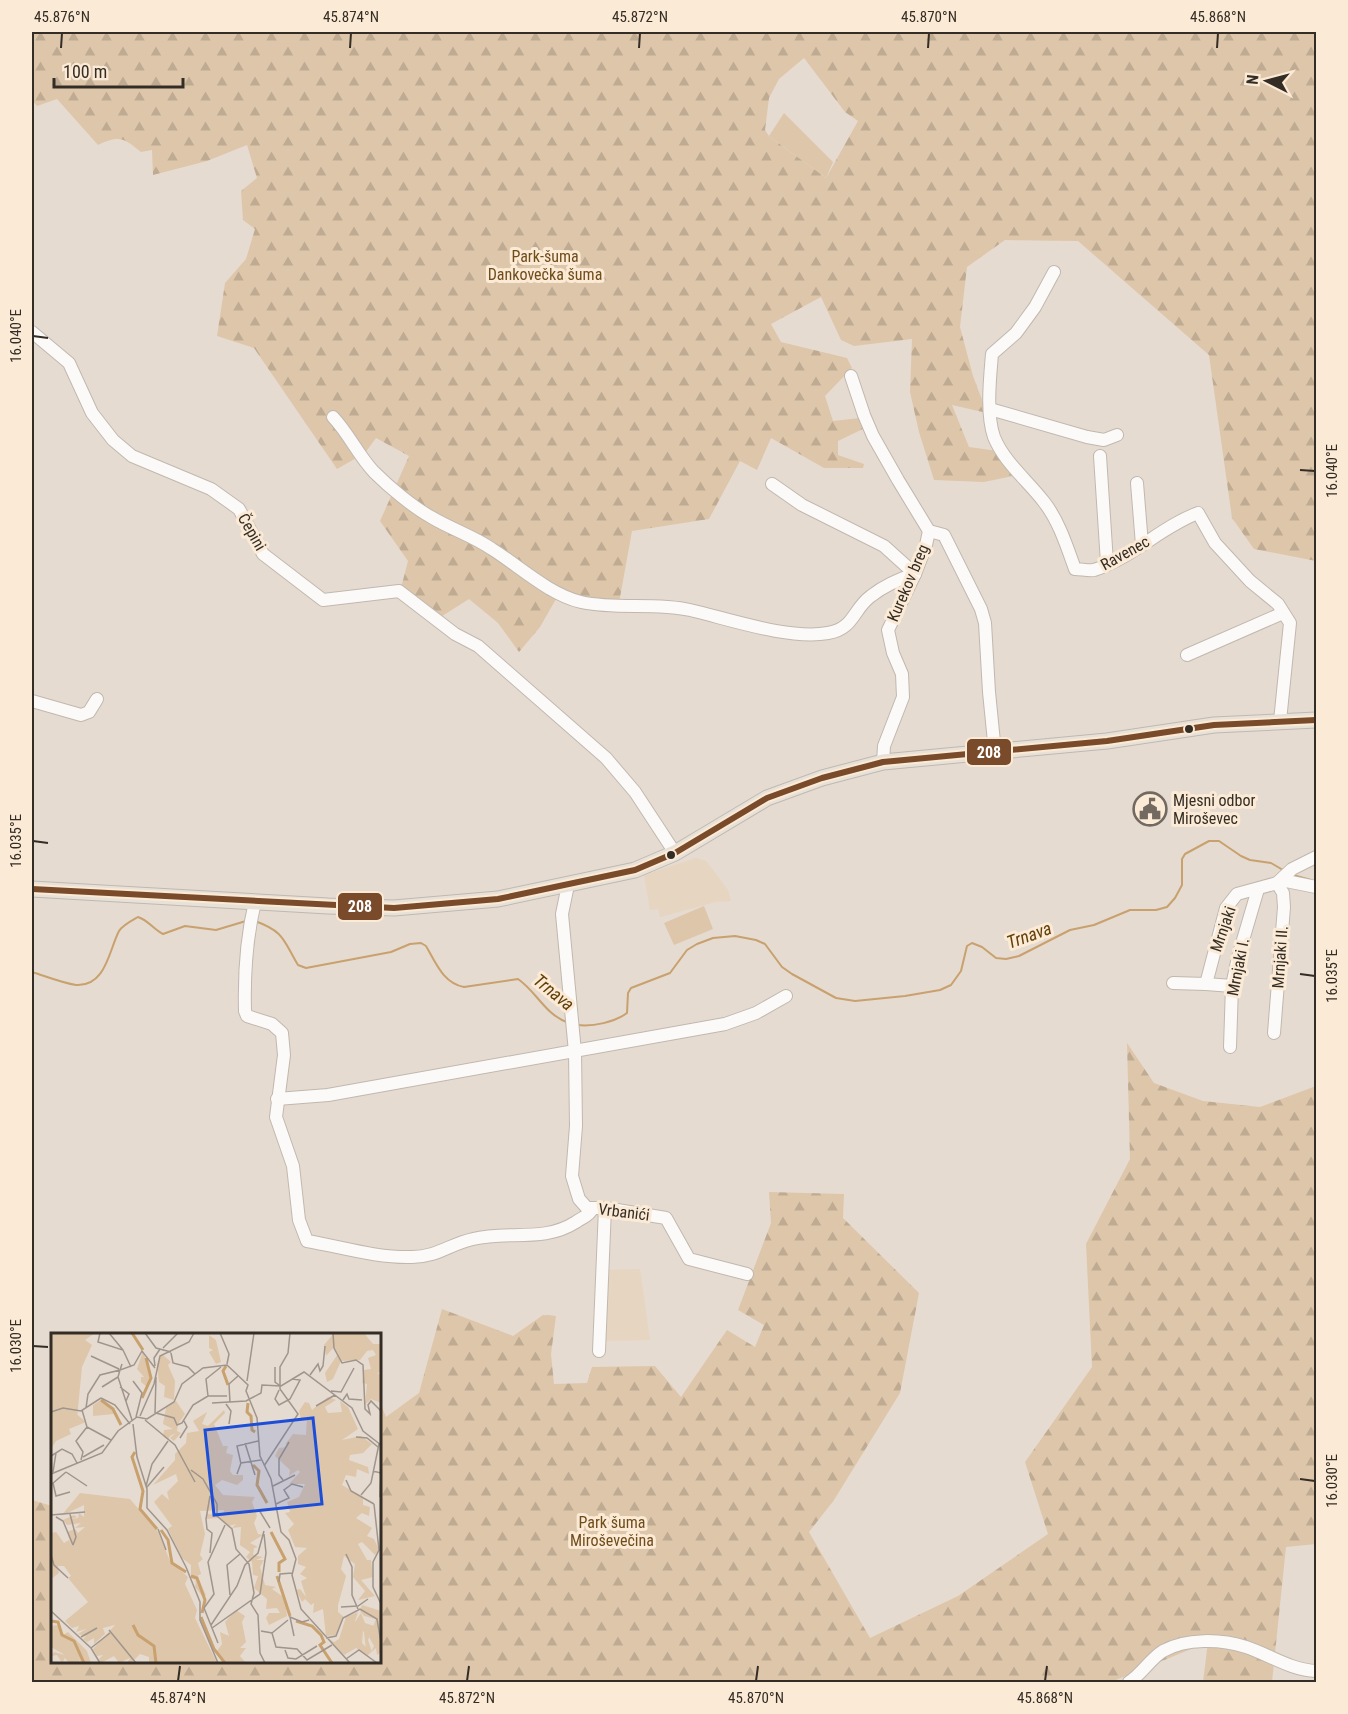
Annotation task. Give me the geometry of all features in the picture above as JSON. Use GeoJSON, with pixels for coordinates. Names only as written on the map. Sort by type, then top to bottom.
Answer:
{"type":"FeatureCollection","features":[{"type":"Feature","properties":{"kind":"main road"},"geometry":{"type":"LineString","coordinates":[[32,889],[394,908],[498,899],[635,870],[675,853],[767,798],[822,778],[883,762],[1107,741],[1214,726],[1317,720]]}},
{"type":"Feature","properties":{"kind":"street","name":"Ravenec"},"geometry":{"type":"LineString","coordinates":[[1054,272],[1035,307],[1016,333],[992,354],[988,394],[993,435],[1002,452],[1046,504],[1064,539],[1075,569],[1092,570],[1107,564],[1183,519],[1198,513],[1215,543],[1250,581],[1278,604],[1283,613]]}},
{"type":"Feature","properties":{"kind":"street","name":"Čepini"},"geometry":{"type":"LineString","coordinates":[[32,332],[69,363],[92,413],[113,440],[132,456],[211,489],[239,509],[263,554],[323,600],[399,591],[456,634],[478,646],[606,758],[635,792],[675,853]]}},
{"type":"Feature","properties":{"kind":"street"},"geometry":{"type":"LineString","coordinates":[[851,376],[873,436],[929,531]]}},
{"type":"Feature","properties":{"kind":"street"},"geometry":{"type":"LineString","coordinates":[[990,409],[1087,437],[1104,440],[1117,435]]}},
{"type":"Feature","properties":{"kind":"street"},"geometry":{"type":"LineString","coordinates":[[333,417],[375,472],[430,517],[490,547],[564,597],[582,602],[627,608],[664,605],[807,635],[840,630],[852,621],[858,609],[869,597],[892,582],[915,574],[884,546],[802,505],[772,484]]}},
{"type":"Feature","properties":{"kind":"street"},"geometry":{"type":"LineString","coordinates":[[1100,456],[1107,564]]}},
{"type":"Feature","properties":{"kind":"street"},"geometry":{"type":"LineString","coordinates":[[1137,483],[1142,545]]}},
{"type":"Feature","properties":{"kind":"street","name":"Kurekov breg"},"geometry":{"type":"LineString","coordinates":[[883,762],[884,746],[903,697],[902,674],[892,653],[888,630],[915,574],[929,531],[944,535],[986,622],[989,692],[995,752]]}},
{"type":"Feature","properties":{"kind":"street"},"geometry":{"type":"LineString","coordinates":[[1187,655],[1283,613],[1290,623],[1280,721]]}},
{"type":"Feature","properties":{"kind":"street"},"geometry":{"type":"LineString","coordinates":[[32,701],[81,715],[89,712],[97,699]]}},
{"type":"Feature","properties":{"kind":"street","name":"Mrnjaki"},"geometry":{"type":"LineString","coordinates":[[1206,984],[1226,908],[1237,894],[1258,889],[1284,877],[1317,857]]}},
{"type":"Feature","properties":{"kind":"street"},"geometry":{"type":"LineString","coordinates":[[1284,877],[1317,887]]}},
{"type":"Feature","properties":{"kind":"street","name":"Mrnjaki II."},"geometry":{"type":"LineString","coordinates":[[1274,1033],[1284,908],[1284,877]]}},
{"type":"Feature","properties":{"kind":"street","name":"Vrbanići"},"geometry":{"type":"LineString","coordinates":[[568,885],[562,914],[575,1052],[576,1126],[572,1176],[579,1198],[587,1208],[666,1218],[689,1259],[747,1274]]}},
{"type":"Feature","properties":{"kind":"street","name":"Mrnjaki I."},"geometry":{"type":"LineString","coordinates":[[1230,1047],[1232,986],[1258,889]]}},
{"type":"Feature","properties":{"kind":"street"},"geometry":{"type":"LineString","coordinates":[[255,902],[244,963],[245,1011],[248,1016],[272,1024],[282,1033],[284,1055],[276,1117],[293,1166],[299,1220],[307,1241],[398,1257],[433,1255],[460,1242],[483,1237],[552,1233],[566,1228],[599,1208]]}},
{"type":"Feature","properties":{"kind":"street"},"geometry":{"type":"LineString","coordinates":[[1173,983],[1232,986]]}},
{"type":"Feature","properties":{"kind":"street"},"geometry":{"type":"LineString","coordinates":[[277,1099],[328,1095],[725,1024],[756,1013],[786,996]]}},
{"type":"Feature","properties":{"kind":"street"},"geometry":{"type":"LineString","coordinates":[[599,1208],[599,1351]]}},
{"type":"Feature","properties":{"kind":"street"},"geometry":{"type":"LineString","coordinates":[[1129,1683],[1164,1651],[1200,1641],[1239,1645],[1297,1668],[1317,1671]]}},
{"type":"Feature","properties":{"kind":"shaded area"},"geometry":{"type":"Polygon","coordinates":[[[696,858],[706,861],[728,890],[731,901],[716,902],[660,917],[658,909],[650,910],[644,875],[696,858]]]}},
{"type":"Feature","properties":{"kind":"shaded area"},"geometry":{"type":"Polygon","coordinates":[[[640,1269],[650,1340],[603,1341],[604,1270],[640,1269]]]}},
{"type":"Feature","properties":{"kind":"green space","name":"Park-šuma Dankovečka šuma"},"geometry":{"type":"Polygon","coordinates":[[[32,32],[1316,32],[1316,561],[1254,549],[1232,518],[1209,355],[1078,241],[1005,240],[967,267],[960,327],[973,376],[987,413],[952,405],[969,447],[998,451],[1018,475],[984,482],[934,480],[919,432],[910,392],[912,339],[854,346],[841,340],[821,297],[771,324],[781,342],[847,358],[852,368],[825,396],[833,421],[860,418],[867,427],[838,441],[838,455],[864,464],[863,468],[824,468],[771,438],[757,470],[740,461],[709,519],[632,531],[619,603],[560,592],[540,627],[519,652],[498,623],[469,599],[439,618],[401,588],[408,561],[380,521],[409,456],[376,438],[365,453],[337,469],[254,348],[217,336],[225,283],[246,259],[255,229],[243,220],[241,191],[257,178],[247,145],[207,161],[153,175],[152,150],[141,152],[121,139],[98,145],[57,99],[37,106],[32,100],[32,32]],[[804,58],[779,79],[769,98],[765,130],[769,136],[826,178],[858,121],[845,112],[804,58]]]}},
{"type":"Feature","properties":{"kind":"green space"},"geometry":{"type":"Polygon","coordinates":[[[784,113],[833,162],[826,178],[769,136],[784,113]]]}},
{"type":"Feature","properties":{"kind":"green space"},"geometry":{"type":"Polygon","coordinates":[[[704,906],[713,929],[674,945],[664,923],[704,906]]]}},
{"type":"Feature","properties":{"kind":"green space","name":"Park šuma Miroševečina"},"geometry":{"type":"Polygon","coordinates":[[[1127,1043],[1154,1083],[1203,1101],[1260,1107],[1316,1086],[1316,1544],[1286,1547],[1272,1682],[1203,1682],[1208,1642],[1111,1682],[32,1682],[32,1500],[51,1506],[51,1663],[381,1663],[381,1404],[386,1417],[419,1393],[442,1309],[513,1336],[543,1315],[556,1316],[551,1354],[554,1384],[587,1383],[592,1367],[655,1366],[681,1397],[727,1330],[755,1347],[764,1325],[738,1310],[771,1223],[769,1192],[844,1194],[843,1218],[919,1293],[900,1393],[834,1500],[809,1532],[870,1638],[958,1596],[1048,1534],[1025,1462],[1092,1367],[1086,1244],[1130,1159],[1127,1043]]]}},
{"type":"Feature","properties":{"kind":"waterway","name":"Trnava"},"geometry":{"type":"LineString","coordinates":[[577,1025],[604,1023],[627,1013],[628,993],[631,988],[670,973],[687,950],[713,938],[735,936],[765,944],[782,967],[836,998],[855,1001],[905,996],[940,990],[951,985],[961,971],[967,946],[972,943],[982,947],[996,958],[1006,959],[1019,956],[1070,930],[1094,925],[1130,910],[1156,910],[1167,907],[1182,885],[1182,859],[1185,854],[1209,841],[1219,841],[1241,856],[1250,860],[1271,863],[1283,870]]}},
{"type":"Feature","properties":{"kind":"waterway","name":"Trnava"},"geometry":{"type":"LineString","coordinates":[[1293,875],[1311,880]]}},
{"type":"Feature","properties":{"kind":"waterway","name":"Trnava"},"geometry":{"type":"LineString","coordinates":[[32,972],[76,985],[94,980],[105,966],[119,931],[138,917],[163,934],[185,926],[216,930],[246,921]]}},
{"type":"Feature","properties":{"kind":"waterway","name":"Trnava"},"geometry":{"type":"LineString","coordinates":[[255,921],[278,933],[298,965],[306,968],[391,952],[410,944],[421,943],[426,946],[445,977],[457,985],[464,987],[518,979],[547,1009],[569,1023]]}},
{"type":"Feature","properties":{"kind":"transit line","name":"208"},"geometry":{"type":"LineString","coordinates":[[32,889],[394,908],[498,899],[635,870],[675,853],[767,798],[822,778],[883,762],[1107,741],[1214,725],[1316,720]]}},
{"type":"Feature","properties":{"kind":"place","name":"Mjesni odbor Miroševec"},"geometry":{"type":"Point","coordinates":[1150,809]}}]}
